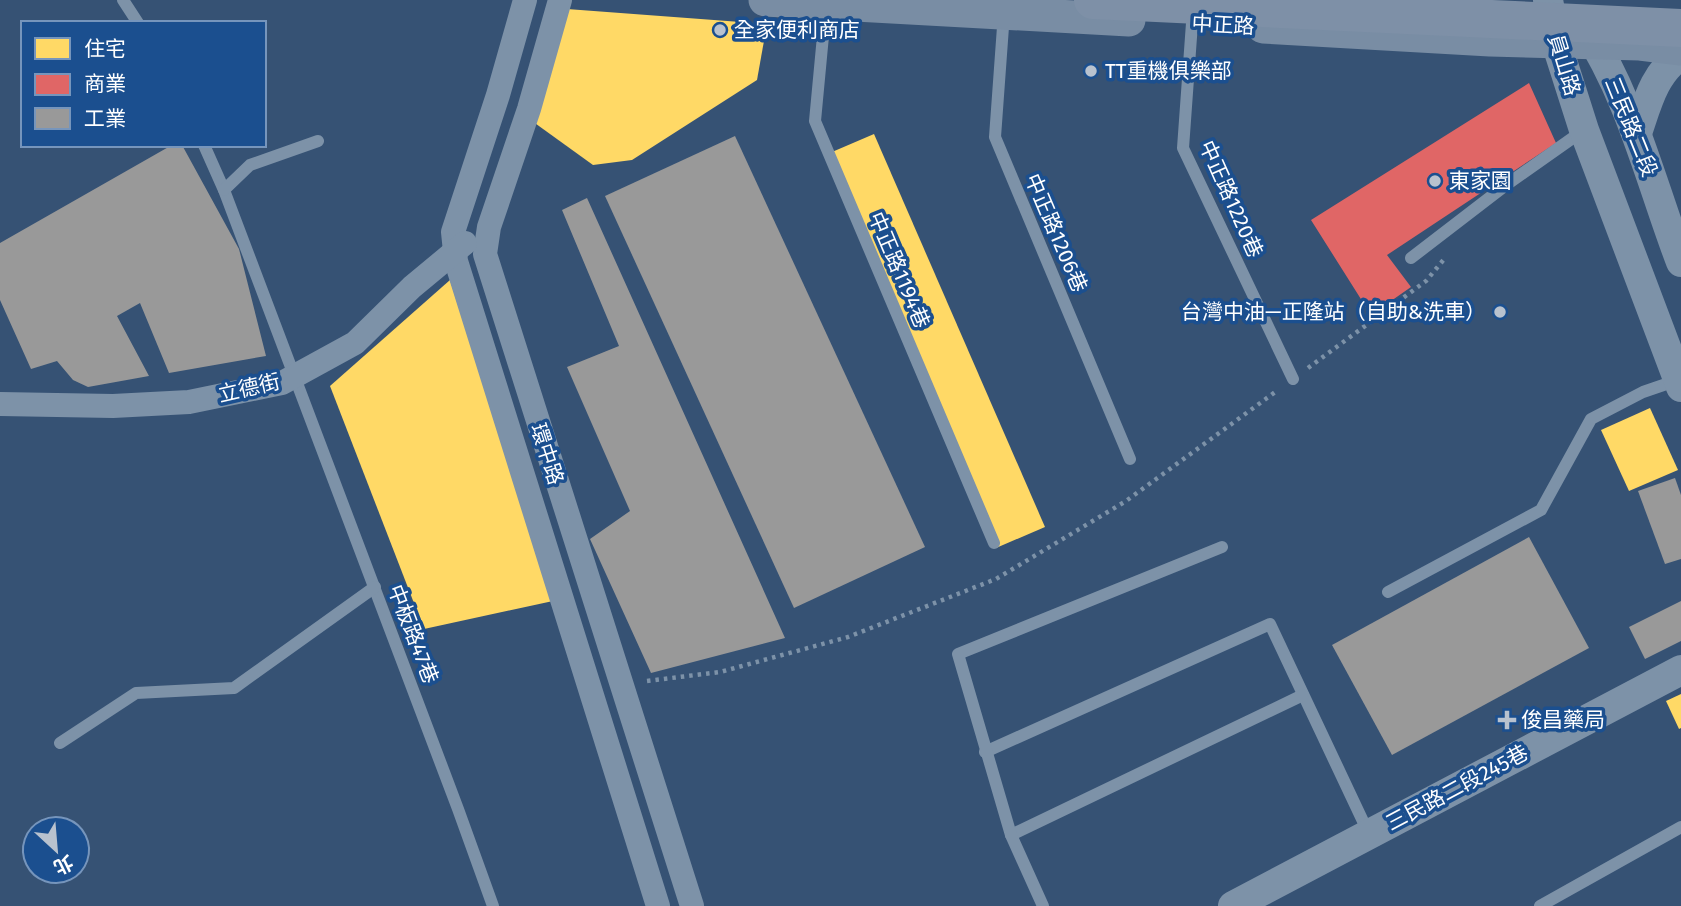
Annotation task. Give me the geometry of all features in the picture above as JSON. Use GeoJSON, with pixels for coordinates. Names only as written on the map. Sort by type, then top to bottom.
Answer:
{"type":"FeatureCollection","features":[{"type":"Feature","properties":{"kind":"highway"},"geometry":{"type":"LineString","coordinates":[[1093,0],[1681,27]]}},
{"type":"Feature","properties":{"kind":"main road","name":"中正路"},"geometry":{"type":"LineString","coordinates":[[765,0],[1681,48]]}},
{"type":"Feature","properties":{"kind":"street","name":"環中路"},"geometry":{"type":"LineString","coordinates":[[525,0],[453,232],[455,249],[465,293],[658,906]]}},
{"type":"Feature","properties":{"kind":"street","name":"環中路"},"geometry":{"type":"LineString","coordinates":[[560,0],[530,109],[489,227],[485,254],[692,906]]}},
{"type":"Feature","properties":{"kind":"street","name":"員山路"},"geometry":{"type":"LineString","coordinates":[[1548,0],[1556,42],[1584,130]]}},
{"type":"Feature","properties":{"kind":"street","name":"三民路二段"},"geometry":{"type":"LineString","coordinates":[[1567,0],[1596,44],[1637,133],[1680,253]]}},
{"type":"Feature","properties":{"kind":"street"},"geometry":{"type":"LineString","coordinates":[[1637,133],[1663,69],[1681,55]]}},
{"type":"Feature","properties":{"kind":"street"},"geometry":{"type":"LineString","coordinates":[[1584,130],[1680,383]]}},
{"type":"Feature","properties":{"kind":"street","name":"立德街"},"geometry":{"type":"LineString","coordinates":[[0,404],[113,406],[189,402],[282,383],[355,343],[455,249],[489,227]]}},
{"type":"Feature","properties":{"kind":"street","name":"三民路二段245巷"},"geometry":{"type":"LineString","coordinates":[[1233,906],[1681,670]]}},
{"type":"Feature","properties":{"kind":"lane"},"geometry":{"type":"LineString","coordinates":[[123,0],[137,21]]}},
{"type":"Feature","properties":{"kind":"lane","name":"中正路1194巷"},"geometry":{"type":"LineString","coordinates":[[826,3],[815,121],[993,543]]}},
{"type":"Feature","properties":{"kind":"lane","name":"中正路1206巷"},"geometry":{"type":"LineString","coordinates":[[1004,13],[995,137],[1130,459]]}},
{"type":"Feature","properties":{"kind":"lane","name":"中正路1220巷"},"geometry":{"type":"LineString","coordinates":[[1192,23],[1183,148],[1293,379]]}},
{"type":"Feature","properties":{"kind":"lane"},"geometry":{"type":"LineString","coordinates":[[1411,258],[1506,185],[1584,130]]}},
{"type":"Feature","properties":{"kind":"lane"},"geometry":{"type":"LineString","coordinates":[[224,190],[250,165],[318,141]]}},
{"type":"Feature","properties":{"kind":"lane","name":"中板路47巷"},"geometry":{"type":"LineString","coordinates":[[205,147],[295,376],[493,906]]}},
{"type":"Feature","properties":{"kind":"lane"},"geometry":{"type":"LineString","coordinates":[[1388,592],[1541,510],[1591,419],[1643,392],[1680,383]]}},
{"type":"Feature","properties":{"kind":"lane"},"geometry":{"type":"LineString","coordinates":[[1043,906],[1011,835],[958,654],[1222,547]]}},
{"type":"Feature","properties":{"kind":"lane"},"geometry":{"type":"LineString","coordinates":[[60,743],[136,693],[234,688],[375,587]]}},
{"type":"Feature","properties":{"kind":"lane"},"geometry":{"type":"LineString","coordinates":[[985,752],[1270,624],[1369,834]]}},
{"type":"Feature","properties":{"kind":"lane"},"geometry":{"type":"LineString","coordinates":[[1011,835],[1303,695]]}},
{"type":"Feature","properties":{"kind":"lane"},"geometry":{"type":"LineString","coordinates":[[1540,906],[1681,827]]}},
{"type":"Feature","properties":{"kind":"path"},"geometry":{"type":"LineString","coordinates":[[621,684],[720,672],[835,640],[996,579],[1126,501],[1426,281],[1453,249]]}},
{"type":"Feature","properties":{"kind":"building: 住宅"},"geometry":{"type":"Polygon","coordinates":[[[567,9],[767,24],[757,80],[632,160],[593,165],[532,121],[567,9]]]}},
{"type":"Feature","properties":{"kind":"building: 住宅"},"geometry":{"type":"Polygon","coordinates":[[[874,134],[1045,527],[996,548],[825,155],[874,134]]]}},
{"type":"Feature","properties":{"kind":"building: 住宅"},"geometry":{"type":"Polygon","coordinates":[[[450,280],[553,601],[424,629],[330,386],[450,280]]]}},
{"type":"Feature","properties":{"kind":"building: 住宅"},"geometry":{"type":"Polygon","coordinates":[[[1650,408],[1678,470],[1629,491],[1601,430],[1650,408]]]}},
{"type":"Feature","properties":{"kind":"building: 住宅"},"geometry":{"type":"Polygon","coordinates":[[[1681,694],[1681,728],[1679,729],[1666,701],[1681,694]]]}},
{"type":"Feature","properties":{"kind":"building: 商業","name":"東家園"},"geometry":{"type":"Polygon","coordinates":[[[1529,83],[1556,143],[1387,255],[1411,287],[1371,315],[1311,220],[1529,83]]]}},
{"type":"Feature","properties":{"kind":"building: 工業"},"geometry":{"type":"Polygon","coordinates":[[[735,136],[925,547],[794,608],[605,196],[735,136]]]}},
{"type":"Feature","properties":{"kind":"building: 工業"},"geometry":{"type":"Polygon","coordinates":[[[168,147],[183,147],[239,249],[266,356],[169,373],[140,303],[117,316],[149,376],[88,387],[73,380],[57,361],[31,369],[0,300],[0,243],[168,147]]]}},
{"type":"Feature","properties":{"kind":"building: 工業"},"geometry":{"type":"Polygon","coordinates":[[[587,198],[785,638],[651,673],[590,539],[630,511],[567,367],[619,346],[562,210],[587,198]]]}},
{"type":"Feature","properties":{"kind":"building: 工業"},"geometry":{"type":"Polygon","coordinates":[[[1675,478],[1681,495],[1681,559],[1665,564],[1638,491],[1675,478]]]}},
{"type":"Feature","properties":{"kind":"building: 工業"},"geometry":{"type":"Polygon","coordinates":[[[1529,537],[1589,648],[1392,755],[1332,645],[1529,537]]]}},
{"type":"Feature","properties":{"kind":"building: 工業"},"geometry":{"type":"Polygon","coordinates":[[[1681,601],[1681,641],[1645,659],[1629,627],[1681,601]]]}},
{"type":"Feature","properties":{"kind":"place","name":"全家便利商店"},"geometry":{"type":"Point","coordinates":[720,30]}},
{"type":"Feature","properties":{"kind":"place","name":"TT重機俱樂部"},"geometry":{"type":"Point","coordinates":[1091,71]}},
{"type":"Feature","properties":{"kind":"place","name":"東家園"},"geometry":{"type":"Point","coordinates":[1435,181]}},
{"type":"Feature","properties":{"kind":"place","name":"台灣中油—正隆站（自助&洗車）"},"geometry":{"type":"Point","coordinates":[1500,312]}},
{"type":"Feature","properties":{"kind":"place","name":"俊昌藥局"},"geometry":{"type":"Point","coordinates":[1507,720]}}]}
